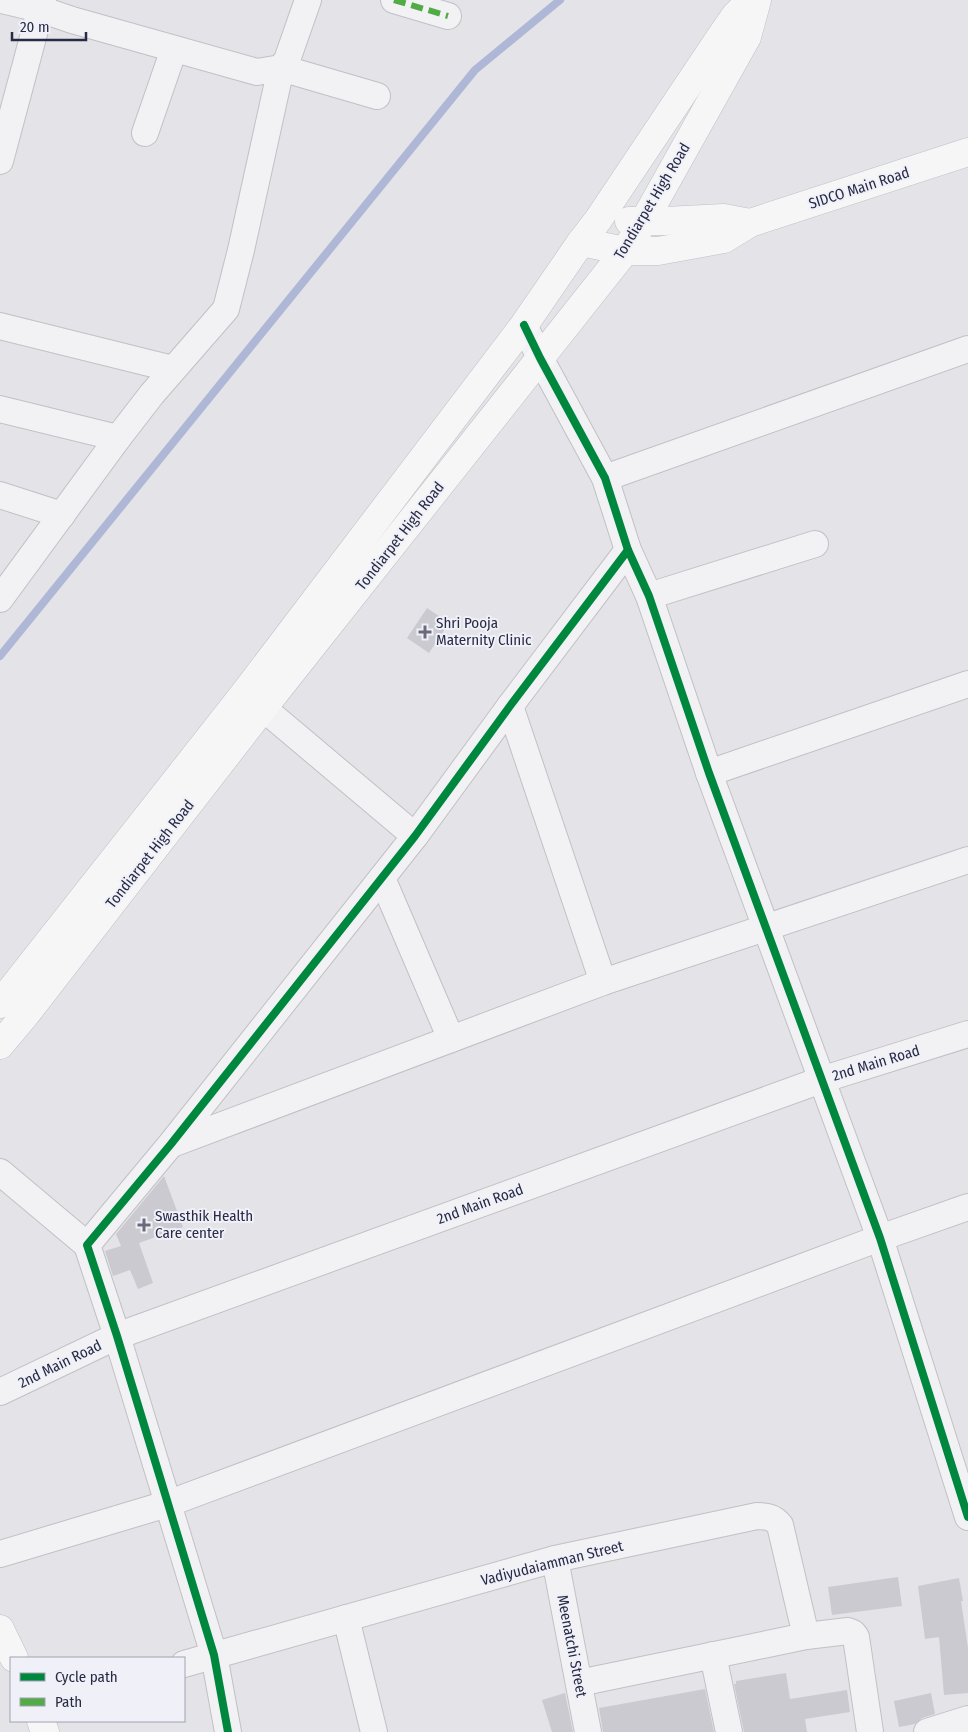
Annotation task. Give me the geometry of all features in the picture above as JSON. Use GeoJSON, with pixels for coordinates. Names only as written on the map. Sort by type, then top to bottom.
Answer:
{"type":"FeatureCollection","features":[{"type":"Feature","properties":{"kind":"main road","name":"Tondiarpet High Road"},"geometry":{"type":"LineString","coordinates":[[0,1045],[8,1003],[524,325],[598,220],[735,16],[751,0]]}},
{"type":"Feature","properties":{"kind":"main road","name":"Tondiarpet High Road"},"geometry":{"type":"LineString","coordinates":[[8,1003],[263,708],[625,251],[746,36],[757,0]]}},
{"type":"Feature","properties":{"kind":"main road","name":"SIDCO Main Road"},"geometry":{"type":"LineString","coordinates":[[581,242],[625,251],[658,251],[724,240],[750,223],[968,152]]}},
{"type":"Feature","properties":{"kind":"main road","name":"SIDCO Main Road"},"geometry":{"type":"LineString","coordinates":[[598,220],[665,221],[724,218],[750,223]]}},
{"type":"Feature","properties":{"kind":"street"},"geometry":{"type":"LineString","coordinates":[[2,0],[42,4],[72,20],[258,72],[281,68],[377,96]]}},
{"type":"Feature","properties":{"kind":"street"},"geometry":{"type":"LineString","coordinates":[[4,588],[62,515],[118,438],[173,369],[226,309],[281,68],[292,50],[308,0]]}},
{"type":"Feature","properties":{"kind":"street"},"geometry":{"type":"LineString","coordinates":[[394,0],[448,16]]}},
{"type":"Feature","properties":{"kind":"street"},"geometry":{"type":"LineString","coordinates":[[0,161],[42,4]]}},
{"type":"Feature","properties":{"kind":"street"},"geometry":{"type":"LineString","coordinates":[[145,133],[174,48]]}},
{"type":"Feature","properties":{"kind":"street"},"geometry":{"type":"LineString","coordinates":[[524,325],[605,478],[628,550],[649,596],[709,773],[880,1238],[968,1517]]}},
{"type":"Feature","properties":{"kind":"street"},"geometry":{"type":"LineString","coordinates":[[0,326],[173,369]]}},
{"type":"Feature","properties":{"kind":"street"},"geometry":{"type":"LineString","coordinates":[[605,478],[968,349]]}},
{"type":"Feature","properties":{"kind":"street"},"geometry":{"type":"LineString","coordinates":[[0,409],[118,438]]}},
{"type":"Feature","properties":{"kind":"street"},"geometry":{"type":"LineString","coordinates":[[0,495],[62,515]]}},
{"type":"Feature","properties":{"kind":"street"},"geometry":{"type":"LineString","coordinates":[[649,596],[815,544]]}},
{"type":"Feature","properties":{"kind":"street"},"geometry":{"type":"LineString","coordinates":[[86,1245],[171,1144],[415,836],[628,550]]}},
{"type":"Feature","properties":{"kind":"street"},"geometry":{"type":"LineString","coordinates":[[709,773],[968,684]]}},
{"type":"Feature","properties":{"kind":"street"},"geometry":{"type":"LineString","coordinates":[[510,706],[603,982]]}},
{"type":"Feature","properties":{"kind":"street"},"geometry":{"type":"LineString","coordinates":[[263,708],[415,836]]}},
{"type":"Feature","properties":{"kind":"street"},"geometry":{"type":"LineString","coordinates":[[171,1144],[603,982],[968,860]]}},
{"type":"Feature","properties":{"kind":"street"},"geometry":{"type":"LineString","coordinates":[[382,878],[451,1039]]}},
{"type":"Feature","properties":{"kind":"street","name":"2nd Main Road"},"geometry":{"type":"LineString","coordinates":[[0,1392],[117,1336],[821,1080],[968,1034]]}},
{"type":"Feature","properties":{"kind":"street"},"geometry":{"type":"LineString","coordinates":[[0,1172],[86,1245],[117,1336],[214,1655],[228,1732]]}},
{"type":"Feature","properties":{"kind":"street"},"geometry":{"type":"LineString","coordinates":[[0,1554],[167,1504],[880,1238],[968,1207]]}},
{"type":"Feature","properties":{"kind":"street","name":"Vadiyudaiamman Street"},"geometry":{"type":"LineString","coordinates":[[185,1664],[555,1559],[757,1516],[766,1516],[774,1519],[780,1525],[806,1636]]}},
{"type":"Feature","properties":{"kind":"street","name":"Meenatchi Street"},"geometry":{"type":"LineString","coordinates":[[555,1559],[588,1732]]}},
{"type":"Feature","properties":{"kind":"street"},"geometry":{"type":"LineString","coordinates":[[346,1618],[374,1732]]}},
{"type":"Feature","properties":{"kind":"street"},"geometry":{"type":"LineString","coordinates":[[579,1683],[806,1636],[848,1631],[856,1637],[870,1732]]}},
{"type":"Feature","properties":{"kind":"street"},"geometry":{"type":"LineString","coordinates":[[714,1655],[729,1732]]}},
{"type":"Feature","properties":{"kind":"street"},"geometry":{"type":"LineString","coordinates":[[927,1732],[968,1718]]}},
{"type":"Feature","properties":{"kind":"building"},"geometry":{"type":"Polygon","coordinates":[[[427,608],[449,623],[429,653],[407,638],[427,608]]]}},
{"type":"Feature","properties":{"kind":"building"},"geometry":{"type":"Polygon","coordinates":[[[164,1176],[183,1227],[139,1243],[153,1283],[138,1289],[130,1270],[113,1276],[105,1251],[121,1246],[116,1234],[164,1176]]]}},
{"type":"Feature","properties":{"kind":"building"},"geometry":{"type":"Polygon","coordinates":[[[898,1577],[902,1606],[832,1615],[828,1587],[898,1577]]]}},
{"type":"Feature","properties":{"kind":"building"},"geometry":{"type":"Polygon","coordinates":[[[959,1578],[968,1648],[968,1693],[944,1695],[939,1637],[925,1639],[918,1586],[959,1578]]]}},
{"type":"Feature","properties":{"kind":"building"},"geometry":{"type":"Polygon","coordinates":[[[786,1673],[790,1699],[847,1690],[850,1712],[805,1719],[807,1732],[744,1732],[734,1684],[736,1684],[736,1681],[786,1673]]]}},
{"type":"Feature","properties":{"kind":"building"},"geometry":{"type":"Polygon","coordinates":[[[705,1689],[714,1732],[603,1732],[599,1708],[705,1689]]]}},
{"type":"Feature","properties":{"kind":"building"},"geometry":{"type":"Polygon","coordinates":[[[565,1693],[573,1732],[552,1732],[542,1700],[565,1693]]]}},
{"type":"Feature","properties":{"kind":"building"},"geometry":{"type":"Polygon","coordinates":[[[931,1693],[935,1714],[922,1718],[915,1724],[899,1727],[894,1701],[931,1693]]]}},
{"type":"Feature","properties":{"kind":"waterway"},"geometry":{"type":"LineString","coordinates":[[0,656],[475,70],[560,0]]}},
{"type":"Feature","properties":{"kind":"marked path"},"geometry":{"type":"LineString","coordinates":[[394,0],[448,16]]}},
{"type":"Feature","properties":{"kind":"cycle path"},"geometry":{"type":"LineString","coordinates":[[524,325],[605,478],[628,550],[649,596],[709,773],[880,1238],[968,1517]]}},
{"type":"Feature","properties":{"kind":"cycle path"},"geometry":{"type":"LineString","coordinates":[[228,1732],[214,1655],[117,1336],[87,1245],[171,1144],[415,836],[628,550]]}},
{"type":"Feature","properties":{"kind":"place","name":"Shri Pooja Maternity Clinic"},"geometry":{"type":"Point","coordinates":[425,632]}},
{"type":"Feature","properties":{"kind":"place","name":"Swasthik Health Care center"},"geometry":{"type":"Point","coordinates":[144,1225]}}]}
